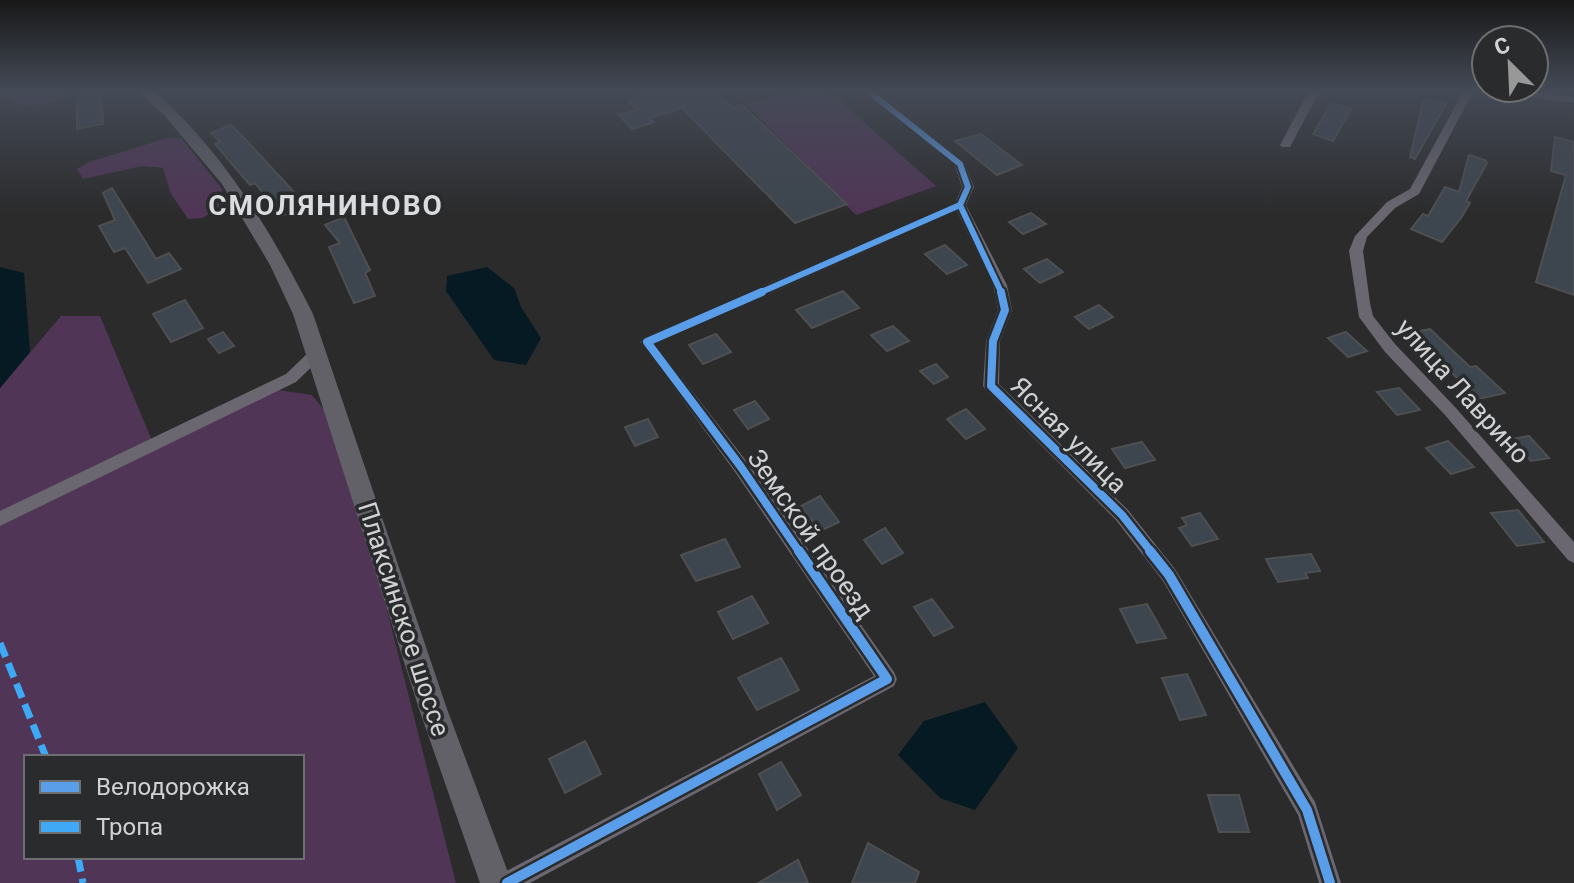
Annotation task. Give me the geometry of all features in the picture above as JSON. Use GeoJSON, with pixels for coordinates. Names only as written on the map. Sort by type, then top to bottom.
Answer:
{"type":"FeatureCollection","features":[{"type":"Feature","properties":{"kind":"main road","name":"Плаксинское шоссе"},"geometry":{"type":"LineString","coordinates":[[182,131],[229,182],[279,265],[303,314],[433,709],[496,883]]}},
{"type":"Feature","properties":{"kind":"street"},"geometry":{"type":"LineString","coordinates":[[919,131],[960,164],[968,187],[961,207]]}},
{"type":"Feature","properties":{"kind":"street"},"geometry":{"type":"LineString","coordinates":[[1286,145],[1293,131]]}},
{"type":"Feature","properties":{"kind":"street","name":"улица Лаврино"},"geometry":{"type":"LineString","coordinates":[[1447,131],[1415,191],[1391,205],[1361,236],[1356,251],[1366,317],[1574,555]]}},
{"type":"Feature","properties":{"kind":"street","name":"Земской проезд"},"geometry":{"type":"LineString","coordinates":[[507,883],[887,679],[741,467],[647,342],[961,207]]}},
{"type":"Feature","properties":{"kind":"street","name":"Ясная улица"},"geometry":{"type":"LineString","coordinates":[[961,207],[1000,285],[1005,310],[993,341],[991,386],[1122,515],[1169,575],[1307,810],[1330,883]]}},
{"type":"Feature","properties":{"kind":"street"},"geometry":{"type":"LineString","coordinates":[[0,519],[291,378],[316,354]]}},
{"type":"Feature","properties":{"kind":"shaded area"},"geometry":{"type":"Polygon","coordinates":[[[773,131],[874,131],[936,186],[856,215],[773,131]]]}},
{"type":"Feature","properties":{"kind":"shaded area"},"geometry":{"type":"Polygon","coordinates":[[[167,138],[181,138],[222,189],[219,209],[202,218],[188,219],[171,194],[163,168],[142,166],[83,179],[77,169],[89,162],[167,138]]]}},
{"type":"Feature","properties":{"kind":"shaded area"},"geometry":{"type":"Polygon","coordinates":[[[61,316],[100,316],[153,443],[278,390],[312,395],[342,432],[456,883],[0,883],[0,388],[61,316]]]}},
{"type":"Feature","properties":{"kind":"water"},"geometry":{"type":"Polygon","coordinates":[[[0,267],[24,273],[30,352],[0,388],[0,267]]]}},
{"type":"Feature","properties":{"kind":"water"},"geometry":{"type":"Polygon","coordinates":[[[487,267],[514,288],[521,307],[541,338],[526,365],[494,360],[446,291],[447,276],[487,267]]]}},
{"type":"Feature","properties":{"kind":"water"},"geometry":{"type":"Polygon","coordinates":[[[985,702],[1018,748],[975,810],[940,798],[898,755],[924,721],[985,702]]]}},
{"type":"Feature","properties":{"kind":"building"},"geometry":{"type":"Polygon","coordinates":[[[237,131],[306,205],[282,216],[255,183],[250,185],[215,144],[220,142],[211,133],[237,131]]]}},
{"type":"Feature","properties":{"kind":"building"},"geometry":{"type":"Polygon","coordinates":[[[705,131],[770,131],[847,204],[795,223],[705,131]]]}},
{"type":"Feature","properties":{"kind":"building"},"geometry":{"type":"Polygon","coordinates":[[[1315,131],[1339,131],[1333,141],[1313,134],[1315,131]]]}},
{"type":"Feature","properties":{"kind":"building"},"geometry":{"type":"Polygon","coordinates":[[[1416,131],[1431,131],[1415,159],[1410,157],[1416,131]]]}},
{"type":"Feature","properties":{"kind":"building"},"geometry":{"type":"Polygon","coordinates":[[[981,134],[1022,165],[997,175],[955,141],[981,134]]]}},
{"type":"Feature","properties":{"kind":"building"},"geometry":{"type":"Polygon","coordinates":[[[1555,137],[1574,142],[1574,295],[1536,282],[1566,175],[1551,171],[1555,137]]]}},
{"type":"Feature","properties":{"kind":"building"},"geometry":{"type":"Polygon","coordinates":[[[1469,155],[1487,163],[1466,201],[1470,203],[1461,218],[1442,242],[1411,229],[1423,214],[1428,216],[1445,187],[1459,192],[1469,155]]]}},
{"type":"Feature","properties":{"kind":"building"},"geometry":{"type":"Polygon","coordinates":[[[112,188],[156,259],[169,253],[181,269],[148,283],[125,248],[114,252],[99,226],[115,220],[103,193],[112,188]]]}},
{"type":"Feature","properties":{"kind":"building"},"geometry":{"type":"Polygon","coordinates":[[[1031,213],[1046,224],[1023,234],[1009,222],[1031,213]]]}},
{"type":"Feature","properties":{"kind":"building"},"geometry":{"type":"Polygon","coordinates":[[[344,217],[370,270],[365,273],[375,296],[354,303],[329,247],[340,243],[325,225],[344,217]]]}},
{"type":"Feature","properties":{"kind":"building"},"geometry":{"type":"Polygon","coordinates":[[[945,245],[967,265],[947,274],[925,254],[945,245]]]}},
{"type":"Feature","properties":{"kind":"building"},"geometry":{"type":"Polygon","coordinates":[[[1047,259],[1063,272],[1040,283],[1024,269],[1047,259]]]}},
{"type":"Feature","properties":{"kind":"building"},"geometry":{"type":"Polygon","coordinates":[[[843,291],[859,308],[812,328],[796,310],[843,291]]]}},
{"type":"Feature","properties":{"kind":"building"},"geometry":{"type":"Polygon","coordinates":[[[185,300],[203,328],[171,342],[153,314],[185,300]]]}},
{"type":"Feature","properties":{"kind":"building"},"geometry":{"type":"Polygon","coordinates":[[[1099,305],[1113,317],[1089,329],[1075,317],[1099,305]]]}},
{"type":"Feature","properties":{"kind":"building"},"geometry":{"type":"Polygon","coordinates":[[[893,326],[909,341],[887,351],[871,335],[893,326]]]}},
{"type":"Feature","properties":{"kind":"building"},"geometry":{"type":"Polygon","coordinates":[[[1430,329],[1470,367],[1476,366],[1505,393],[1479,399],[1429,351],[1422,352],[1404,334],[1430,329]]]}},
{"type":"Feature","properties":{"kind":"building"},"geometry":{"type":"Polygon","coordinates":[[[223,332],[234,346],[219,353],[208,339],[223,332]]]}},
{"type":"Feature","properties":{"kind":"building"},"geometry":{"type":"Polygon","coordinates":[[[1346,332],[1367,351],[1348,357],[1328,338],[1346,332]]]}},
{"type":"Feature","properties":{"kind":"building"},"geometry":{"type":"Polygon","coordinates":[[[716,334],[731,352],[703,364],[689,345],[716,334]]]}},
{"type":"Feature","properties":{"kind":"building"},"geometry":{"type":"Polygon","coordinates":[[[936,364],[948,377],[934,384],[920,371],[936,364]]]}},
{"type":"Feature","properties":{"kind":"building"},"geometry":{"type":"Polygon","coordinates":[[[1399,388],[1420,410],[1397,415],[1377,392],[1399,388]]]}},
{"type":"Feature","properties":{"kind":"building"},"geometry":{"type":"Polygon","coordinates":[[[755,401],[769,419],[748,429],[734,410],[755,401]]]}},
{"type":"Feature","properties":{"kind":"building"},"geometry":{"type":"Polygon","coordinates":[[[966,409],[985,429],[966,439],[947,419],[966,409]]]}},
{"type":"Feature","properties":{"kind":"building"},"geometry":{"type":"Polygon","coordinates":[[[648,419],[658,437],[635,446],[625,427],[648,419]]]}},
{"type":"Feature","properties":{"kind":"building"},"geometry":{"type":"Polygon","coordinates":[[[1529,436],[1549,458],[1531,461],[1511,439],[1529,436]]]}},
{"type":"Feature","properties":{"kind":"building"},"geometry":{"type":"Polygon","coordinates":[[[1448,441],[1474,467],[1451,474],[1426,448],[1448,441]]]}},
{"type":"Feature","properties":{"kind":"building"},"geometry":{"type":"Polygon","coordinates":[[[1142,442],[1155,460],[1125,468],[1112,449],[1142,442]]]}},
{"type":"Feature","properties":{"kind":"building"},"geometry":{"type":"Polygon","coordinates":[[[820,496],[839,522],[820,531],[801,506],[820,496]]]}},
{"type":"Feature","properties":{"kind":"building"},"geometry":{"type":"Polygon","coordinates":[[[1518,510],[1544,542],[1517,546],[1491,513],[1518,510]]]}},
{"type":"Feature","properties":{"kind":"building"},"geometry":{"type":"Polygon","coordinates":[[[1200,513],[1218,539],[1192,546],[1179,528],[1187,525],[1182,518],[1200,513]]]}},
{"type":"Feature","properties":{"kind":"building"},"geometry":{"type":"Polygon","coordinates":[[[885,528],[903,553],[882,564],[864,540],[885,528]]]}},
{"type":"Feature","properties":{"kind":"building"},"geometry":{"type":"Polygon","coordinates":[[[725,539],[740,567],[696,581],[681,555],[725,539]]]}},
{"type":"Feature","properties":{"kind":"building"},"geometry":{"type":"Polygon","coordinates":[[[1311,554],[1320,571],[1305,573],[1308,578],[1278,582],[1266,559],[1311,554]]]}},
{"type":"Feature","properties":{"kind":"building"},"geometry":{"type":"Polygon","coordinates":[[[752,596],[768,623],[733,639],[718,612],[752,596]]]}},
{"type":"Feature","properties":{"kind":"building"},"geometry":{"type":"Polygon","coordinates":[[[932,599],[953,627],[934,636],[914,607],[932,599]]]}},
{"type":"Feature","properties":{"kind":"building"},"geometry":{"type":"Polygon","coordinates":[[[1147,604],[1166,638],[1137,643],[1120,609],[1147,604]]]}},
{"type":"Feature","properties":{"kind":"building"},"geometry":{"type":"Polygon","coordinates":[[[781,658],[799,690],[757,710],[738,678],[781,658]]]}},
{"type":"Feature","properties":{"kind":"building"},"geometry":{"type":"Polygon","coordinates":[[[1187,674],[1206,715],[1180,720],[1162,678],[1187,674]]]}},
{"type":"Feature","properties":{"kind":"building"},"geometry":{"type":"Polygon","coordinates":[[[585,741],[601,774],[565,793],[549,759],[585,741]]]}},
{"type":"Feature","properties":{"kind":"building"},"geometry":{"type":"Polygon","coordinates":[[[781,762],[801,795],[777,810],[759,774],[781,762]]]}},
{"type":"Feature","properties":{"kind":"building"},"geometry":{"type":"Polygon","coordinates":[[[1208,795],[1239,795],[1249,832],[1219,832],[1208,795]]]}},
{"type":"Feature","properties":{"kind":"building"},"geometry":{"type":"Polygon","coordinates":[[[868,843],[919,872],[915,883],[852,883],[868,843]]]}},
{"type":"Feature","properties":{"kind":"building"},"geometry":{"type":"Polygon","coordinates":[[[798,860],[808,883],[758,883],[798,860]]]}},
{"type":"Feature","properties":{"kind":"marked path"},"geometry":{"type":"LineString","coordinates":[[0,643],[45,755]]}},
{"type":"Feature","properties":{"kind":"marked path"},"geometry":{"type":"LineString","coordinates":[[78,859],[83,883]]}},
{"type":"Feature","properties":{"kind":"cycle path"},"geometry":{"type":"LineString","coordinates":[[919,131],[960,164],[968,187],[960,205],[1000,285],[1005,310],[993,341],[991,386],[1122,515],[1169,575],[1307,810],[1330,883]]}},
{"type":"Feature","properties":{"kind":"cycle path"},"geometry":{"type":"LineString","coordinates":[[507,883],[887,679],[741,467],[647,342],[960,205]]}},
{"type":"Feature","properties":{"kind":"district","name":"СМОЛЯНИНОВО"},"geometry":{"type":"Point","coordinates":[326,205]}}]}
